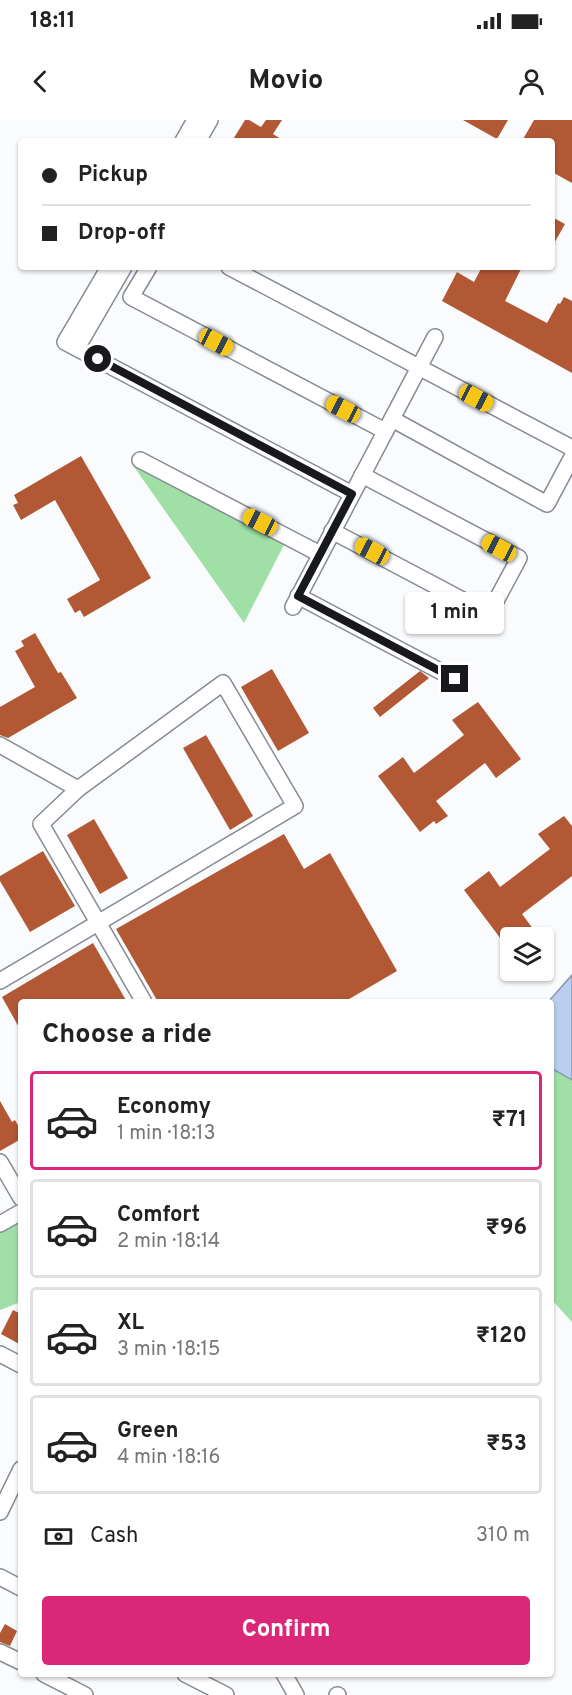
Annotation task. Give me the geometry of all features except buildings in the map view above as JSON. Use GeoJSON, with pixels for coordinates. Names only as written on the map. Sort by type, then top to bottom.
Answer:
{"type":"FeatureCollection","features":[{"type":"Feature","properties":{"kind":"street"},"geometry":{"type":"LineString","coordinates":[[185,138],[195,120]]}},
{"type":"Feature","properties":{"kind":"street"},"geometry":{"type":"LineString","coordinates":[[200,138],[210,120]]}},
{"type":"Feature","properties":{"kind":"street"},"geometry":{"type":"LineString","coordinates":[[107,270],[65,342],[352,494]]}},
{"type":"Feature","properties":{"kind":"street"},"geometry":{"type":"LineString","coordinates":[[77,348],[122,270]]}},
{"type":"Feature","properties":{"kind":"street"},"geometry":{"type":"LineString","coordinates":[[147,270],[131,297],[547,504],[572,457]]}},
{"type":"Feature","properties":{"kind":"street"},"geometry":{"type":"LineString","coordinates":[[235,270],[572,448]]}},
{"type":"Feature","properties":{"kind":"street"},"geometry":{"type":"LineString","coordinates":[[435,337],[295,602],[455,679]]}},
{"type":"Feature","properties":{"kind":"street"},"geometry":{"type":"LineString","coordinates":[[140,460],[321,554]]}},
{"type":"Feature","properties":{"kind":"street"},"geometry":{"type":"LineString","coordinates":[[332,531],[489,614],[519,558],[362,475]]}},
{"type":"Feature","properties":{"kind":"street"},"geometry":{"type":"LineString","coordinates":[[0,981],[98,923],[295,806],[223,683],[71,785],[41,824],[98,923],[142,999]]}},
{"type":"Feature","properties":{"kind":"street"},"geometry":{"type":"LineString","coordinates":[[0,745],[71,785]]}},
{"type":"Feature","properties":{"kind":"street"},"geometry":{"type":"LineString","coordinates":[[0,1162],[18,1193]]}},
{"type":"Feature","properties":{"kind":"street"},"geometry":{"type":"LineString","coordinates":[[0,1224],[18,1214]]}},
{"type":"Feature","properties":{"kind":"street"},"geometry":{"type":"LineString","coordinates":[[0,1354],[18,1363]]}},
{"type":"Feature","properties":{"kind":"street"},"geometry":{"type":"LineString","coordinates":[[0,1512],[11,1484]]}},
{"type":"Feature","properties":{"kind":"street"},"geometry":{"type":"LineString","coordinates":[[0,1577],[18,1586]]}},
{"type":"Feature","properties":{"kind":"street"},"geometry":{"type":"LineString","coordinates":[[0,1652],[18,1661]]}},
{"type":"Feature","properties":{"kind":"street"},"geometry":{"type":"LineString","coordinates":[[50,1677],[85,1695]]}},
{"type":"Feature","properties":{"kind":"street"},"geometry":{"type":"LineString","coordinates":[[192,1677],[226,1695]]}},
{"type":"Feature","properties":{"kind":"street"},"geometry":{"type":"LineString","coordinates":[[286,1677],[296,1695]]}},
{"type":"Feature","properties":{"kind":"green space"},"geometry":{"type":"Polygon","coordinates":[[[132,464],[285,543],[244,623],[132,464]]]}},
{"type":"Feature","properties":{"kind":"green space"},"geometry":{"type":"Polygon","coordinates":[[[554,1070],[572,1080],[572,1322],[554,1302],[554,1070]]]}},
{"type":"Feature","properties":{"kind":"green space"},"geometry":{"type":"Polygon","coordinates":[[[18,1220],[18,1303],[0,1310],[0,1229],[18,1220]]]}},
{"type":"Feature","properties":{"kind":"water"},"geometry":{"type":"Polygon","coordinates":[[[572,975],[572,1080],[554,1070],[554,999],[551,999],[572,975]]]}},
{"type":"Feature","properties":{"kind":"route"},"geometry":{"type":"LineString","coordinates":[[98,359],[352,494],[298,596],[455,679]]}}]}
